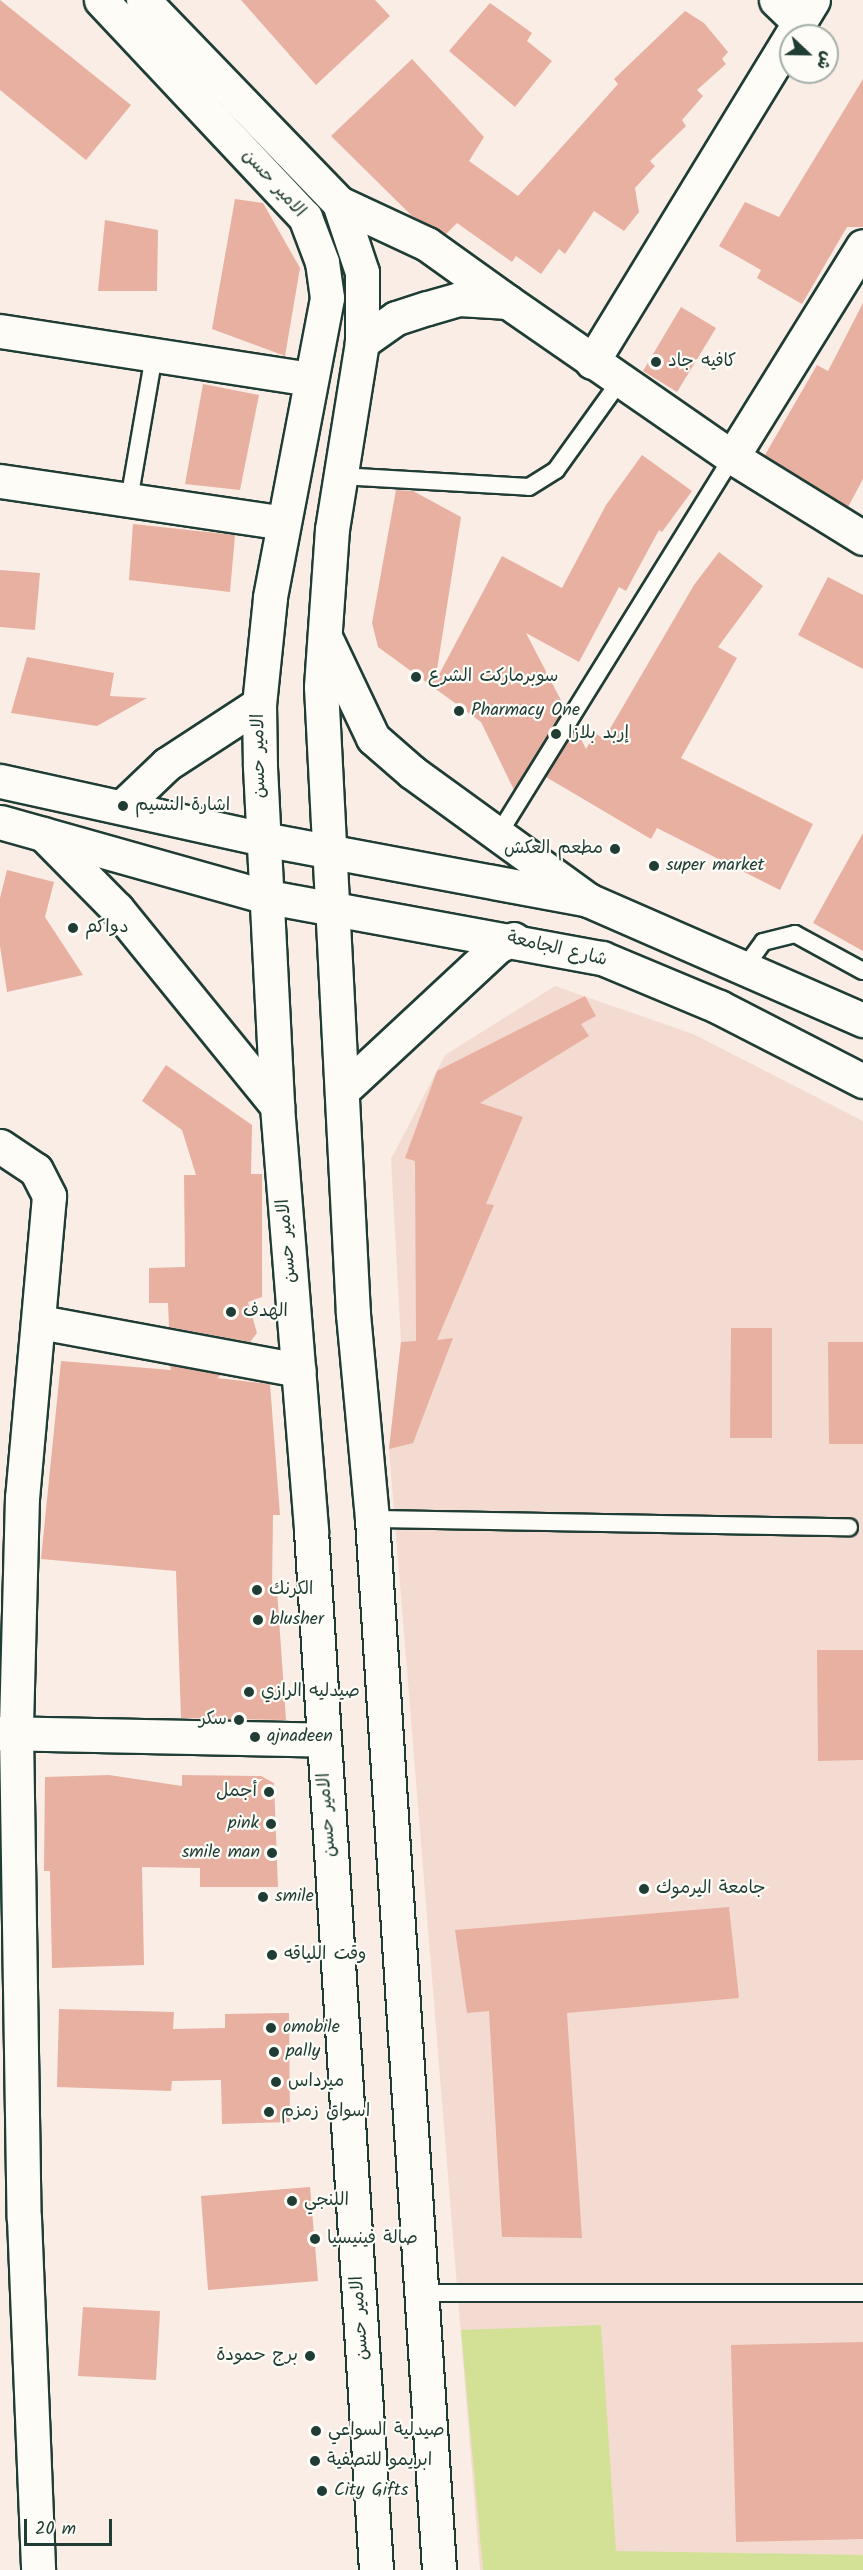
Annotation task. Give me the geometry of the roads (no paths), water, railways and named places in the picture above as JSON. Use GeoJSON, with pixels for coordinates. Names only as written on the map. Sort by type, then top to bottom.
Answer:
{"type":"FeatureCollection","features":[{"type":"Feature","properties":{"kind":"main road","name":"الامير حسن"},"geometry":{"type":"LineString","coordinates":[[101,0],[305,217],[322,262],[327,298],[283,522],[259,704],[263,896],[298,1370],[376,2570]]}},
{"type":"Feature","properties":{"kind":"main road","name":"الامير حسن"},"geometry":{"type":"LineString","coordinates":[[143,0],[339,203],[362,272],[362,342],[340,476],[323,632],[321,687],[332,852],[353,1314],[372,1519],[439,2570]]}},
{"type":"Feature","properties":{"kind":"main road"},"geometry":{"type":"LineString","coordinates":[[592,362],[796,7]]}},
{"type":"Feature","properties":{"kind":"main road"},"geometry":{"type":"LineString","coordinates":[[339,203],[427,244],[592,362],[732,457],[863,538]]}},
{"type":"Feature","properties":{"kind":"main road"},"geometry":{"type":"LineString","coordinates":[[732,457],[863,246]]}},
{"type":"Feature","properties":{"kind":"main road"},"geometry":{"type":"LineString","coordinates":[[362,342],[396,318],[459,299],[508,302]]}},
{"type":"Feature","properties":{"kind":"main road"},"geometry":{"type":"LineString","coordinates":[[0,331],[310,379]]}},
{"type":"Feature","properties":{"kind":"main road"},"geometry":{"type":"LineString","coordinates":[[0,481],[283,522]]}},
{"type":"Feature","properties":{"kind":"main road"},"geometry":{"type":"LineString","coordinates":[[323,632],[373,738],[498,835],[588,900]]}},
{"type":"Feature","properties":{"kind":"main road"},"geometry":{"type":"LineString","coordinates":[[123,806],[167,764],[259,704]]}},
{"type":"Feature","properties":{"kind":"main road"},"geometry":{"type":"LineString","coordinates":[[0,781],[123,806],[263,839],[588,900],[862,1017]]}},
{"type":"Feature","properties":{"kind":"main road","name":"شارع الجامعة"},"geometry":{"type":"LineString","coordinates":[[0,822],[263,896],[334,910],[514,939],[602,958],[652,978],[863,1081]]}},
{"type":"Feature","properties":{"kind":"main road"},"geometry":{"type":"LineString","coordinates":[[44,834],[117,909],[277,1106]]}},
{"type":"Feature","properties":{"kind":"main road"},"geometry":{"type":"LineString","coordinates":[[343,1090],[498,946],[514,939]]}},
{"type":"Feature","properties":{"kind":"main road"},"geometry":{"type":"LineString","coordinates":[[0,1146],[36,1170],[49,1196],[40,1322],[11,1496],[8,1733],[12,2217],[38,2570]]}},
{"type":"Feature","properties":{"kind":"main road"},"geometry":{"type":"LineString","coordinates":[[40,1322],[298,1370]]}},
{"type":"Feature","properties":{"kind":"main road"},"geometry":{"type":"LineString","coordinates":[[8,1733],[322,1740]]}},
{"type":"Feature","properties":{"kind":"lane"},"geometry":{"type":"LineString","coordinates":[[129,500],[154,355]]}},
{"type":"Feature","properties":{"kind":"lane"},"geometry":{"type":"LineString","coordinates":[[340,476],[529,487],[556,470],[620,381]]}},
{"type":"Feature","properties":{"kind":"lane"},"geometry":{"type":"LineString","coordinates":[[498,835],[732,457]]}},
{"type":"Feature","properties":{"kind":"lane"},"geometry":{"type":"LineString","coordinates":[[745,967],[763,942],[795,934],[863,971]]}},
{"type":"Feature","properties":{"kind":"lane"},"geometry":{"type":"LineString","coordinates":[[372,1519],[849,1527]]}},
{"type":"Feature","properties":{"kind":"lane"},"geometry":{"type":"LineString","coordinates":[[421,2293],[863,2293]]}},
{"type":"Feature","properties":{"kind":"place","name":"كافيه جاد"},"geometry":{"type":"Point","coordinates":[656,362]}},
{"type":"Feature","properties":{"kind":"place","name":"سوبرماركت الشرع"},"geometry":{"type":"Point","coordinates":[416,677]}},
{"type":"Feature","properties":{"kind":"place","name":"Pharmacy One"},"geometry":{"type":"Point","coordinates":[459,711]}},
{"type":"Feature","properties":{"kind":"place","name":"إربد بلازا"},"geometry":{"type":"Point","coordinates":[556,734]}},
{"type":"Feature","properties":{"kind":"place","name":"اشارة النسيم"},"geometry":{"type":"Point","coordinates":[123,806]}},
{"type":"Feature","properties":{"kind":"place","name":"مطعم العكش"},"geometry":{"type":"Point","coordinates":[615,849]}},
{"type":"Feature","properties":{"kind":"place","name":"super market"},"geometry":{"type":"Point","coordinates":[654,866]}},
{"type":"Feature","properties":{"kind":"place","name":"دواكم"},"geometry":{"type":"Point","coordinates":[73,928]}},
{"type":"Feature","properties":{"kind":"place","name":"الهدف"},"geometry":{"type":"Point","coordinates":[231,1312]}},
{"type":"Feature","properties":{"kind":"place","name":"الكرنك"},"geometry":{"type":"Point","coordinates":[257,1590]}},
{"type":"Feature","properties":{"kind":"place","name":"blusher"},"geometry":{"type":"Point","coordinates":[258,1620]}},
{"type":"Feature","properties":{"kind":"place","name":"صيدليه الرازي"},"geometry":{"type":"Point","coordinates":[249,1692]}},
{"type":"Feature","properties":{"kind":"place","name":"سكر"},"geometry":{"type":"Point","coordinates":[239,1720]}},
{"type":"Feature","properties":{"kind":"place","name":"ajnadeen"},"geometry":{"type":"Point","coordinates":[255,1737]}},
{"type":"Feature","properties":{"kind":"place","name":"أجمل"},"geometry":{"type":"Point","coordinates":[269,1792]}},
{"type":"Feature","properties":{"kind":"place","name":"pink"},"geometry":{"type":"Point","coordinates":[271,1824]}},
{"type":"Feature","properties":{"kind":"place","name":"smile man"},"geometry":{"type":"Point","coordinates":[272,1853]}},
{"type":"Feature","properties":{"kind":"place","name":"جامعة اليرموك"},"geometry":{"type":"Point","coordinates":[644,1889]}},
{"type":"Feature","properties":{"kind":"place","name":"smile"},"geometry":{"type":"Point","coordinates":[263,1897]}},
{"type":"Feature","properties":{"kind":"place","name":"وقت اللياقه"},"geometry":{"type":"Point","coordinates":[272,1955]}},
{"type":"Feature","properties":{"kind":"place","name":"omobile"},"geometry":{"type":"Point","coordinates":[271,2028]}},
{"type":"Feature","properties":{"kind":"place","name":"pally"},"geometry":{"type":"Point","coordinates":[274,2052]}},
{"type":"Feature","properties":{"kind":"place","name":"ميرداس"},"geometry":{"type":"Point","coordinates":[276,2082]}},
{"type":"Feature","properties":{"kind":"place","name":"اسواق زمزم"},"geometry":{"type":"Point","coordinates":[269,2112]}},
{"type":"Feature","properties":{"kind":"place","name":"اللنجي"},"geometry":{"type":"Point","coordinates":[292,2201]}},
{"type":"Feature","properties":{"kind":"place","name":"صالة فينيسيا"},"geometry":{"type":"Point","coordinates":[315,2239]}},
{"type":"Feature","properties":{"kind":"place","name":"برج حمودة"},"geometry":{"type":"Point","coordinates":[310,2356]}},
{"type":"Feature","properties":{"kind":"place","name":"صيدلية السواعي"},"geometry":{"type":"Point","coordinates":[316,2431]}},
{"type":"Feature","properties":{"kind":"place","name":"ابريمو للتصفية"},"geometry":{"type":"Point","coordinates":[315,2461]}},
{"type":"Feature","properties":{"kind":"place","name":"City Gifts"},"geometry":{"type":"Point","coordinates":[322,2491]}}]}
